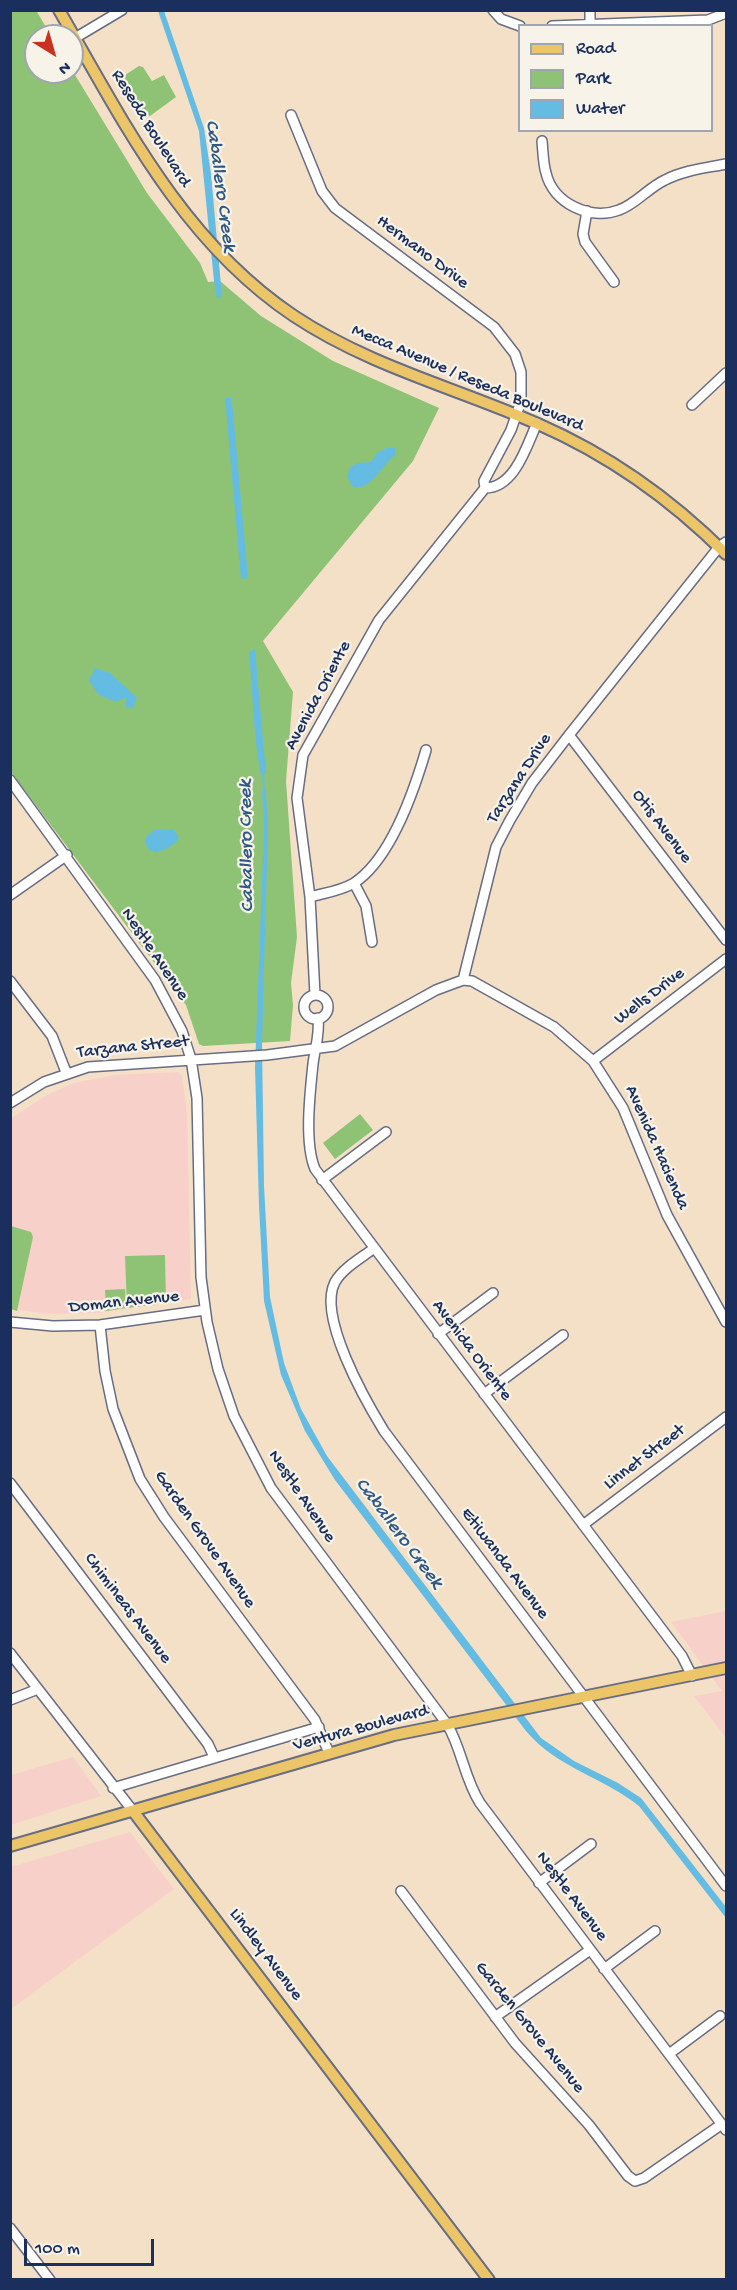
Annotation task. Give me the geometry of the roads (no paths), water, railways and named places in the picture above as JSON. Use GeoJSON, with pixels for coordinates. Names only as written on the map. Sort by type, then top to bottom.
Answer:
{"type":"FeatureCollection","features":[{"type":"Feature","properties":{"kind":"main road","name":"Reseda Boulevard"},"geometry":{"type":"LineString","coordinates":[[59,10],[67,24]]}},
{"type":"Feature","properties":{"kind":"main road","name":"Reseda Boulevard"},"geometry":{"type":"LineString","coordinates":[[84,53],[163,185],[214,249],[249,282]]}},
{"type":"Feature","properties":{"kind":"main road","name":"Mecca Avenue / Reseda Boulevard"},"geometry":{"type":"LineString","coordinates":[[249,282],[293,315],[352,350],[386,366],[537,423],[594,452],[635,477],[724,548]]}},
{"type":"Feature","properties":{"kind":"main road","name":"Ventura Boulevard"},"geometry":{"type":"LineString","coordinates":[[10,1846],[329,1753],[447,1724],[726,1668]]}},
{"type":"Feature","properties":{"kind":"main road","name":"Lindley Avenue"},"geometry":{"type":"LineString","coordinates":[[133,1811],[489,2280]]}},
{"type":"Feature","properties":{"kind":"street"},"geometry":{"type":"LineString","coordinates":[[84,33],[122,10]]}},
{"type":"Feature","properties":{"kind":"street"},"geometry":{"type":"LineString","coordinates":[[493,10],[501,19],[518,26]]}},
{"type":"Feature","properties":{"kind":"street"},"geometry":{"type":"LineString","coordinates":[[590,10],[590,24],[708,21],[726,13]]}},
{"type":"Feature","properties":{"kind":"street","name":"Hermano Drive"},"geometry":{"type":"LineString","coordinates":[[291,115],[322,191],[335,208],[494,327],[507,341],[515,354],[521,372],[522,398],[517,416]]}},
{"type":"Feature","properties":{"kind":"street"},"geometry":{"type":"LineString","coordinates":[[542,141],[546,174],[551,186],[571,206],[601,213],[618,211],[665,179],[684,171],[726,164]]}},
{"type":"Feature","properties":{"kind":"street"},"geometry":{"type":"LineString","coordinates":[[586,211],[583,234],[585,242],[614,282]]}},
{"type":"Feature","properties":{"kind":"street"},"geometry":{"type":"LineString","coordinates":[[692,405],[726,374]]}},
{"type":"Feature","properties":{"kind":"street","name":"Avenida Oriente"},"geometry":{"type":"LineString","coordinates":[[485,488],[483,481],[517,416]]}},
{"type":"Feature","properties":{"kind":"street","name":"Avenida Oriente"},"geometry":{"type":"LineString","coordinates":[[315,995],[310,897],[297,798],[303,755],[379,620],[485,488],[490,488],[509,477],[537,423]]}},
{"type":"Feature","properties":{"kind":"street","name":"Tarzana Drive"},"geometry":{"type":"LineString","coordinates":[[463,980],[496,847],[532,783],[724,548]]}},
{"type":"Feature","properties":{"kind":"street","name":"Otis Avenue"},"geometry":{"type":"LineString","coordinates":[[569,735],[726,940]]}},
{"type":"Feature","properties":{"kind":"street"},"geometry":{"type":"LineString","coordinates":[[310,897],[354,883],[371,869],[382,853],[413,792],[426,750]]}},
{"type":"Feature","properties":{"kind":"street","name":"Nestle Avenue"},"geometry":{"type":"LineString","coordinates":[[10,780],[67,855],[155,980],[175,1016],[191,1059],[197,1098],[201,1277],[205,1310],[218,1369],[234,1416],[271,1488],[447,1724],[456,1739],[460,1763],[472,1792],[724,2127]]}},
{"type":"Feature","properties":{"kind":"street"},"geometry":{"type":"LineString","coordinates":[[10,895],[67,855]]}},
{"type":"Feature","properties":{"kind":"street"},"geometry":{"type":"LineString","coordinates":[[354,883],[366,906],[372,942]]}},
{"type":"Feature","properties":{"kind":"street","name":"Wells Drive"},"geometry":{"type":"LineString","coordinates":[[593,1060],[726,960]]}},
{"type":"Feature","properties":{"kind":"street"},"geometry":{"type":"LineString","coordinates":[[316,1050],[350,1040],[436,990],[463,980]]}},
{"type":"Feature","properties":{"kind":"street","name":"Avenida Hacienda"},"geometry":{"type":"LineString","coordinates":[[463,980],[472,981],[529,1011],[554,1027],[593,1060],[623,1107],[668,1215],[726,1322]]}},
{"type":"Feature","properties":{"kind":"street"},"geometry":{"type":"LineString","coordinates":[[10,981],[52,1036],[66,1072]]}},
{"type":"Feature","properties":{"kind":"street","name":"Avenida Oriente"},"geometry":{"type":"LineString","coordinates":[[315,995],[306,1001],[304,1008],[308,1015],[318,1018]]}},
{"type":"Feature","properties":{"kind":"street","name":"Avenida Oriente"},"geometry":{"type":"LineString","coordinates":[[315,995],[325,999],[327,1005],[326,1012],[318,1018]]}},
{"type":"Feature","properties":{"kind":"street","name":"Avenida Oriente"},"geometry":{"type":"LineString","coordinates":[[318,1018],[320,1035],[316,1050],[309,1149],[315,1169],[373,1249],[682,1656],[692,1676]]}},
{"type":"Feature","properties":{"kind":"street","name":"Tarzana Street"},"geometry":{"type":"LineString","coordinates":[[10,1103],[66,1072],[114,1063],[267,1055],[316,1050]]}},
{"type":"Feature","properties":{"kind":"street"},"geometry":{"type":"LineString","coordinates":[[322,1180],[386,1132]]}},
{"type":"Feature","properties":{"kind":"street","name":"Etiwanda Avenue"},"geometry":{"type":"LineString","coordinates":[[373,1249],[342,1274],[331,1293],[332,1314],[346,1357],[365,1400],[384,1431],[726,1886]]}},
{"type":"Feature","properties":{"kind":"street"},"geometry":{"type":"LineString","coordinates":[[438,1334],[493,1293]]}},
{"type":"Feature","properties":{"kind":"street","name":"Doman Avenue"},"geometry":{"type":"LineString","coordinates":[[10,1322],[53,1326],[100,1325],[205,1310]]}},
{"type":"Feature","properties":{"kind":"street","name":"Garden Grove Avenue"},"geometry":{"type":"LineString","coordinates":[[100,1325],[105,1371],[113,1409],[140,1479],[164,1517],[319,1727],[329,1753]]}},
{"type":"Feature","properties":{"kind":"street"},"geometry":{"type":"LineString","coordinates":[[484,1394],[563,1335]]}},
{"type":"Feature","properties":{"kind":"street"},"geometry":{"type":"LineString","coordinates":[[534,1342],[541,1351]]}},
{"type":"Feature","properties":{"kind":"street","name":"Linnet Street"},"geometry":{"type":"LineString","coordinates":[[583,1525],[726,1417]]}},
{"type":"Feature","properties":{"kind":"street","name":"Chimineas Avenue"},"geometry":{"type":"LineString","coordinates":[[10,1483],[208,1744],[214,1757]]}},
{"type":"Feature","properties":{"kind":"street","name":"Lindley Avenue"},"geometry":{"type":"LineString","coordinates":[[10,1653],[133,1811]]}},
{"type":"Feature","properties":{"kind":"street"},"geometry":{"type":"LineString","coordinates":[[10,1700],[38,1689]]}},
{"type":"Feature","properties":{"kind":"street","name":"Ventura Boulevard"},"geometry":{"type":"LineString","coordinates":[[113,1788],[319,1727]]}},
{"type":"Feature","properties":{"kind":"street"},"geometry":{"type":"LineString","coordinates":[[539,1883],[591,1844]]}},
{"type":"Feature","properties":{"kind":"street","name":"Garden Grove Avenue"},"geometry":{"type":"LineString","coordinates":[[401,1891],[515,2043],[589,2125],[628,2176],[635,2181],[644,2178],[724,2127]]}},
{"type":"Feature","properties":{"kind":"street"},"geometry":{"type":"LineString","coordinates":[[604,1969],[655,1930]]}},
{"type":"Feature","properties":{"kind":"street"},"geometry":{"type":"LineString","coordinates":[[495,2017],[590,1950]]}},
{"type":"Feature","properties":{"kind":"street"},"geometry":{"type":"LineString","coordinates":[[669,2054],[720,2016]]}},
{"type":"Feature","properties":{"kind":"street"},"geometry":{"type":"LineString","coordinates":[[10,2228],[50,2280]]}},
{"type":"Feature","properties":{"kind":"water"},"geometry":{"type":"Polygon","coordinates":[[[158,11],[164,11],[204,128],[211,174],[222,297],[217,298],[214,281],[199,131],[158,11]]]}},
{"type":"Feature","properties":{"kind":"water"},"geometry":{"type":"Polygon","coordinates":[[[225,398],[231,398],[233,411],[248,578],[241,579],[225,398]]]}},
{"type":"Feature","properties":{"kind":"water"},"geometry":{"type":"Polygon","coordinates":[[[387,448],[395,448],[395,455],[371,481],[359,487],[353,487],[347,477],[350,467],[358,463],[371,462],[377,453],[387,448]]]}},
{"type":"Feature","properties":{"kind":"water"},"geometry":{"type":"Polygon","coordinates":[[[255,649],[266,774],[261,775],[249,652],[255,649]]]}},
{"type":"Feature","properties":{"kind":"water"},"geometry":{"type":"Polygon","coordinates":[[[95,668],[110,673],[137,698],[133,708],[126,707],[126,697],[116,702],[99,695],[89,681],[95,668]]]}},
{"type":"Feature","properties":{"kind":"water"},"geometry":{"type":"Polygon","coordinates":[[[262,790],[266,790],[268,829],[262,1042],[264,1186],[270,1297],[284,1363],[301,1409],[327,1456],[541,1738],[574,1761],[618,1783],[641,1798],[726,1907],[726,1918],[639,1806],[611,1787],[552,1754],[526,1731],[335,1480],[305,1431],[281,1375],[264,1301],[259,1206],[255,1067],[264,828],[262,790]]]}},
{"type":"Feature","properties":{"kind":"water"},"geometry":{"type":"Polygon","coordinates":[[[154,830],[174,830],[179,837],[168,848],[158,852],[153,851],[146,845],[145,838],[154,830]]]}},
{"type":"Feature","properties":{"kind":"waterway","name":"Caballero Creek"},"geometry":{"type":"LineString","coordinates":[[263,772],[264,790]]}}]}
